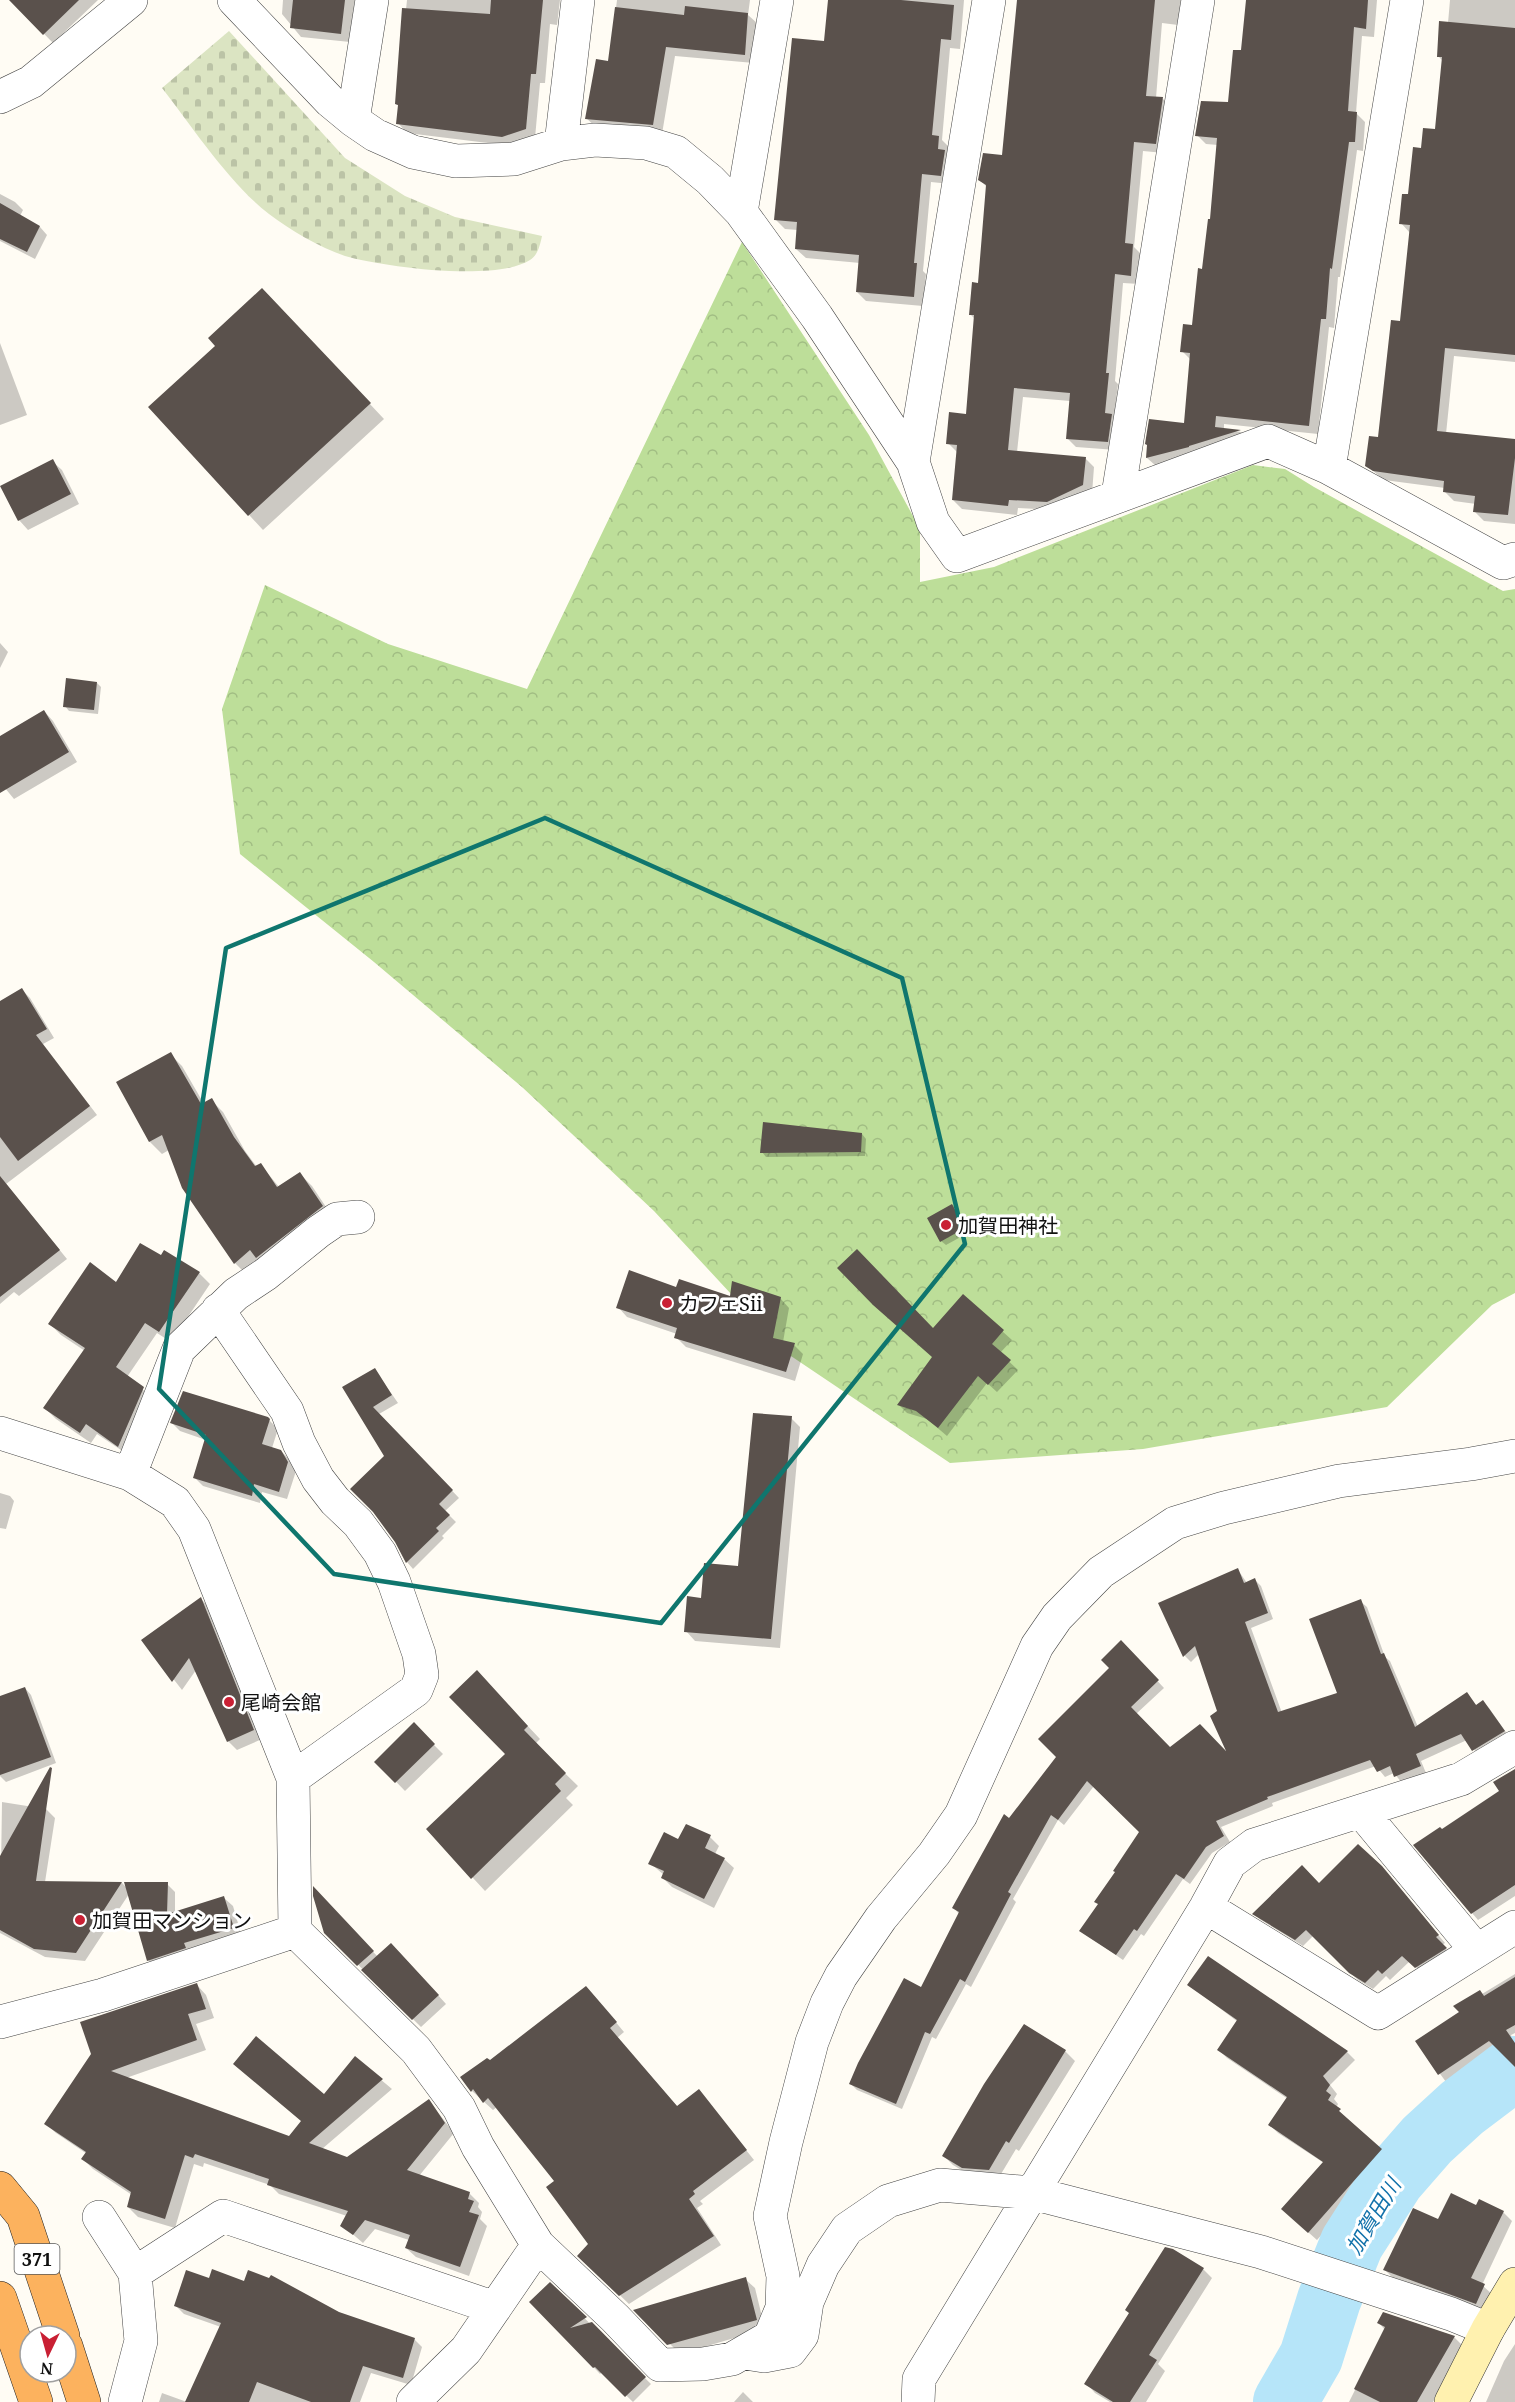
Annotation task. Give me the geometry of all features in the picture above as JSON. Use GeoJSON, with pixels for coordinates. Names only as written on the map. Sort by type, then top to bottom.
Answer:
{"type":"FeatureCollection","features":[{"type":"Feature","properties":{"kind":"highway","name":"371"},"geometry":{"type":"LineString","coordinates":[[0,2188],[23,2216],[59,2324]]}},
{"type":"Feature","properties":{"kind":"highway","name":"371"},"geometry":{"type":"LineString","coordinates":[[0,2298],[36,2402]]}},
{"type":"Feature","properties":{"kind":"highway"},"geometry":{"type":"LineString","coordinates":[[78,2383],[84,2402]]}},
{"type":"Feature","properties":{"kind":"main road"},"geometry":{"type":"LineString","coordinates":[[1451,2402],[1488,2330],[1515,2284]]}},
{"type":"Feature","properties":{"kind":"street"},"geometry":{"type":"LineString","coordinates":[[0,97],[31,82],[131,0]]}},
{"type":"Feature","properties":{"kind":"street"},"geometry":{"type":"LineString","coordinates":[[234,0],[330,100],[353,120],[375,135],[412,152],[456,160],[514,159],[561,144],[596,140],[646,143],[676,152],[710,180],[741,212],[817,317],[913,462],[933,522],[957,556],[1268,441],[1329,468],[1503,563],[1515,559]]}},
{"type":"Feature","properties":{"kind":"street"},"geometry":{"type":"LineString","coordinates":[[353,120],[372,0]]}},
{"type":"Feature","properties":{"kind":"street"},"geometry":{"type":"LineString","coordinates":[[561,144],[578,0]]}},
{"type":"Feature","properties":{"kind":"street"},"geometry":{"type":"LineString","coordinates":[[741,212],[777,0]]}},
{"type":"Feature","properties":{"kind":"street"},"geometry":{"type":"LineString","coordinates":[[913,462],[989,0]]}},
{"type":"Feature","properties":{"kind":"street"},"geometry":{"type":"LineString","coordinates":[[1118,495],[1198,0]]}},
{"type":"Feature","properties":{"kind":"street"},"geometry":{"type":"LineString","coordinates":[[1329,468],[1407,0]]}},
{"type":"Feature","properties":{"kind":"street"},"geometry":{"type":"LineString","coordinates":[[130,1474],[179,1349],[236,1294],[266,1274],[337,1219],[358,1217]]}},
{"type":"Feature","properties":{"kind":"street"},"geometry":{"type":"LineString","coordinates":[[218,1310],[287,1412],[299,1443],[318,1479],[335,1502],[358,1523],[380,1552],[394,1582],[419,1654],[422,1675],[416,1690],[293,1778]]}},
{"type":"Feature","properties":{"kind":"street"},"geometry":{"type":"LineString","coordinates":[[0,1433],[130,1474],[175,1502],[194,1529],[293,1778],[295,1931],[416,2050],[459,2108],[478,2147],[538,2245],[615,2318],[660,2365],[703,2364],[732,2359],[770,2337],[782,2308],[783,2276],[770,2216],[786,2142],[812,2042],[827,2003],[840,1976],[881,1918],[934,1854],[961,1815],[1037,1646],[1057,1617],[1101,1572],[1175,1523],[1224,1508],[1339,1480],[1471,1464],[1515,1456]]}},
{"type":"Feature","properties":{"kind":"street"},"geometry":{"type":"LineString","coordinates":[[918,2402],[920,2379],[1206,1907],[1230,1863],[1254,1845],[1461,1779],[1515,1747]]}},
{"type":"Feature","properties":{"kind":"street"},"geometry":{"type":"LineString","coordinates":[[1361,1811],[1477,1951]]}},
{"type":"Feature","properties":{"kind":"street"},"geometry":{"type":"LineString","coordinates":[[1206,1907],[1378,2013],[1515,1927]]}},
{"type":"Feature","properties":{"kind":"street"},"geometry":{"type":"LineString","coordinates":[[0,2022],[103,1995],[295,1931]]}},
{"type":"Feature","properties":{"kind":"street"},"geometry":{"type":"LineString","coordinates":[[743,2353],[764,2356],[790,2351],[802,2335],[807,2302],[823,2265],[848,2229],[888,2201],[940,2185],[1032,2193],[1296,2263],[1451,2314],[1488,2330]]}},
{"type":"Feature","properties":{"kind":"street"},"geometry":{"type":"LineString","coordinates":[[135,2273],[224,2216],[495,2308]]}},
{"type":"Feature","properties":{"kind":"street"},"geometry":{"type":"LineString","coordinates":[[99,2217],[135,2273],[141,2341],[125,2402]]}},
{"type":"Feature","properties":{"kind":"street"},"geometry":{"type":"LineString","coordinates":[[413,2402],[466,2350],[538,2245]]}},
{"type":"Feature","properties":{"kind":"highlighted area"},"geometry":{"type":"Polygon","coordinates":[[[545,818],[902,978],[965,1244],[661,1623],[334,1574],[159,1389],[226,948],[545,818]]]}},
{"type":"Feature","properties":{"kind":"green space"},"geometry":{"type":"Polygon","coordinates":[[[229,31],[345,158],[405,196],[455,217],[542,236],[535,255],[530,260],[514,267],[492,270],[439,270],[385,264],[345,256],[325,248],[305,238],[269,214],[254,202],[226,171],[162,88],[229,31]]]}},
{"type":"Feature","properties":{"kind":"green space"},"geometry":{"type":"Polygon","coordinates":[[[742,242],[869,435],[920,529],[920,582],[994,567],[1253,465],[1285,469],[1503,591],[1515,589],[1515,1293],[1492,1305],[1387,1407],[1143,1449],[950,1463],[785,1352],[654,1211],[522,1087],[374,962],[240,854],[222,709],[265,585],[388,644],[527,689],[742,242]]]}},
{"type":"Feature","properties":{"kind":"building"},"geometry":{"type":"Polygon","coordinates":[[[9,0],[79,0],[43,35],[9,0]]]}},
{"type":"Feature","properties":{"kind":"building"},"geometry":{"type":"Polygon","coordinates":[[[293,0],[345,0],[341,34],[290,28],[293,0]]]}},
{"type":"Feature","properties":{"kind":"building"},"geometry":{"type":"Polygon","coordinates":[[[491,0],[543,0],[536,74],[531,74],[526,129],[502,137],[396,124],[398,105],[395,104],[402,8],[490,14],[491,0]]]}},
{"type":"Feature","properties":{"kind":"building"},"geometry":{"type":"Polygon","coordinates":[[[828,0],[901,0],[954,5],[951,40],[941,39],[932,135],[939,136],[938,149],[945,150],[941,176],[922,174],[914,263],[917,263],[914,297],[856,292],[859,255],[795,249],[797,222],[774,220],[792,38],[824,41],[828,0]]]}},
{"type":"Feature","properties":{"kind":"building"},"geometry":{"type":"Polygon","coordinates":[[[1017,0],[1155,0],[1146,96],[1163,97],[1156,144],[1134,142],[1125,243],[1133,244],[1131,276],[1115,274],[1106,373],[1109,373],[1105,413],[1112,414],[1108,442],[1066,439],[1070,393],[1014,388],[1008,450],[1086,457],[1083,485],[1047,502],[1009,500],[1008,506],[952,500],[957,445],[946,444],[949,412],[966,414],[974,315],[969,315],[972,282],[978,283],[986,185],[978,180],[983,153],[1002,155],[1017,0]]]}},
{"type":"Feature","properties":{"kind":"building"},"geometry":{"type":"Polygon","coordinates":[[[1246,0],[1368,0],[1366,29],[1354,27],[1348,111],[1357,112],[1355,142],[1349,142],[1332,269],[1330,268],[1326,319],[1321,319],[1309,426],[1216,416],[1215,427],[1241,430],[1146,458],[1147,445],[1145,444],[1149,419],[1184,423],[1190,353],[1180,352],[1183,324],[1192,325],[1198,268],[1202,269],[1208,219],[1210,219],[1217,138],[1195,136],[1201,101],[1228,102],[1233,50],[1241,50],[1246,0]]]}},
{"type":"Feature","properties":{"kind":"building"},"geometry":{"type":"Polygon","coordinates":[[[685,6],[748,13],[745,55],[666,47],[653,125],[585,119],[596,59],[608,61],[615,7],[684,15],[685,6]]]}},
{"type":"Feature","properties":{"kind":"building"},"geometry":{"type":"Polygon","coordinates":[[[1439,21],[1515,28],[1515,355],[1445,348],[1437,431],[1515,439],[1508,515],[1473,512],[1475,496],[1443,492],[1444,481],[1373,471],[1365,466],[1369,436],[1378,437],[1391,320],[1400,321],[1410,225],[1399,224],[1402,194],[1408,194],[1413,147],[1421,148],[1423,128],[1435,129],[1442,57],[1437,57],[1439,21]]]}},
{"type":"Feature","properties":{"kind":"building"},"geometry":{"type":"Polygon","coordinates":[[[0,203],[40,226],[27,252],[0,239],[0,203]]]}},
{"type":"Feature","properties":{"kind":"building"},"geometry":{"type":"Polygon","coordinates":[[[262,288],[371,403],[248,516],[148,407],[215,346],[208,338],[262,288]]]}},
{"type":"Feature","properties":{"kind":"building"},"geometry":{"type":"Polygon","coordinates":[[[53,459],[71,494],[18,521],[0,486],[53,459]]]}},
{"type":"Feature","properties":{"kind":"building"},"geometry":{"type":"Polygon","coordinates":[[[66,678],[97,682],[94,710],[63,707],[66,678]]]}},
{"type":"Feature","properties":{"kind":"building"},"geometry":{"type":"Polygon","coordinates":[[[44,710],[69,752],[0,793],[0,736],[44,710]]]}},
{"type":"Feature","properties":{"kind":"building"},"geometry":{"type":"Polygon","coordinates":[[[22,988],[47,1029],[36,1035],[90,1106],[18,1161],[0,1137],[0,1001],[22,988]]]}},
{"type":"Feature","properties":{"kind":"building"},"geometry":{"type":"Polygon","coordinates":[[[171,1052],[201,1104],[212,1098],[234,1137],[255,1166],[261,1163],[277,1187],[300,1172],[323,1206],[256,1258],[250,1250],[234,1264],[182,1188],[162,1135],[149,1142],[116,1082],[171,1052]]]}},
{"type":"Feature","properties":{"kind":"building"},"geometry":{"type":"Polygon","coordinates":[[[763,1122],[862,1133],[861,1152],[760,1153],[763,1122]]]}},
{"type":"Feature","properties":{"kind":"building"},"geometry":{"type":"Polygon","coordinates":[[[0,1176],[60,1250],[0,1297],[0,1176]]]}},
{"type":"Feature","properties":{"kind":"building"},"geometry":{"type":"Polygon","coordinates":[[[952,1204],[965,1228],[940,1242],[927,1218],[952,1204]]]}},
{"type":"Feature","properties":{"kind":"building"},"geometry":{"type":"Polygon","coordinates":[[[140,1243],[161,1255],[164,1250],[200,1272],[159,1332],[145,1323],[116,1367],[144,1387],[118,1447],[86,1424],[80,1433],[43,1408],[85,1348],[48,1324],[90,1262],[116,1282],[140,1243]]]}},
{"type":"Feature","properties":{"kind":"building"},"geometry":{"type":"Polygon","coordinates":[[[857,1249],[933,1328],[963,1294],[1004,1330],[992,1344],[1011,1360],[988,1385],[978,1376],[938,1428],[916,1411],[897,1405],[932,1357],[873,1305],[837,1268],[857,1249]]]}},
{"type":"Feature","properties":{"kind":"building"},"geometry":{"type":"Polygon","coordinates":[[[629,1270],[676,1287],[679,1279],[730,1296],[732,1281],[781,1297],[773,1338],[795,1343],[786,1372],[674,1338],[677,1328],[616,1308],[629,1270]]]}},
{"type":"Feature","properties":{"kind":"building"},"geometry":{"type":"Polygon","coordinates":[[[375,1368],[392,1395],[373,1407],[453,1490],[439,1504],[450,1515],[436,1528],[439,1531],[406,1563],[395,1542],[373,1512],[350,1489],[384,1456],[342,1387],[375,1368]]]}},
{"type":"Feature","properties":{"kind":"building"},"geometry":{"type":"Polygon","coordinates":[[[183,1391],[270,1419],[262,1444],[281,1450],[288,1462],[279,1492],[254,1484],[252,1496],[193,1478],[206,1435],[170,1423],[183,1391]]]}},
{"type":"Feature","properties":{"kind":"building"},"geometry":{"type":"Polygon","coordinates":[[[753,1413],[792,1416],[771,1639],[684,1632],[687,1596],[701,1598],[704,1563],[738,1566],[753,1413]]]}},
{"type":"Feature","properties":{"kind":"building"},"geometry":{"type":"Polygon","coordinates":[[[1238,1568],[1244,1583],[1255,1578],[1268,1613],[1245,1622],[1278,1712],[1337,1693],[1309,1619],[1361,1599],[1381,1654],[1384,1653],[1415,1727],[1467,1692],[1476,1705],[1483,1700],[1505,1731],[1472,1751],[1461,1734],[1416,1754],[1421,1766],[1394,1777],[1390,1766],[1377,1772],[1370,1760],[1267,1797],[1268,1799],[1216,1821],[1224,1836],[1206,1847],[1184,1879],[1176,1874],[1137,1931],[1134,1929],[1116,1955],[1079,1931],[1098,1904],[1094,1902],[1139,1832],[1087,1781],[1058,1820],[1051,1815],[1008,1892],[1011,1894],[965,1982],[960,1979],[930,2034],[925,2032],[896,2104],[849,2084],[904,1978],[921,1987],[959,1912],[952,1908],[1004,1814],[1009,1818],[1056,1757],[1038,1739],[1109,1668],[1101,1660],[1121,1640],[1159,1680],[1131,1707],[1170,1747],[1200,1724],[1226,1751],[1210,1716],[1217,1711],[1195,1646],[1183,1657],[1158,1603],[1238,1568]]]}},
{"type":"Feature","properties":{"kind":"building"},"geometry":{"type":"Polygon","coordinates":[[[201,1597],[254,1730],[227,1742],[189,1658],[172,1682],[141,1640],[201,1597]]]}},
{"type":"Feature","properties":{"kind":"building"},"geometry":{"type":"Polygon","coordinates":[[[477,1670],[528,1726],[524,1730],[566,1773],[555,1784],[561,1791],[471,1879],[426,1829],[505,1754],[449,1697],[477,1670]]]}},
{"type":"Feature","properties":{"kind":"building"},"geometry":{"type":"Polygon","coordinates":[[[25,1687],[51,1757],[0,1775],[0,1696],[25,1687]]]}},
{"type":"Feature","properties":{"kind":"building"},"geometry":{"type":"Polygon","coordinates":[[[414,1722],[435,1744],[395,1783],[374,1762],[414,1722]]]}},
{"type":"Feature","properties":{"kind":"building"},"geometry":{"type":"Polygon","coordinates":[[[50,1767],[52,1768],[36,1881],[122,1882],[76,1953],[34,1949],[0,1930],[0,1856],[50,1767]]]}},
{"type":"Feature","properties":{"kind":"building"},"geometry":{"type":"Polygon","coordinates":[[[1515,1769],[1515,1885],[1471,1914],[1413,1845],[1440,1827],[1442,1829],[1499,1791],[1493,1782],[1515,1769]]]}},
{"type":"Feature","properties":{"kind":"building"},"geometry":{"type":"Polygon","coordinates":[[[686,1824],[711,1835],[705,1848],[725,1858],[704,1899],[661,1878],[664,1871],[648,1864],[664,1832],[678,1839],[686,1824]]]}},
{"type":"Feature","properties":{"kind":"building"},"geometry":{"type":"Polygon","coordinates":[[[1358,1844],[1382,1866],[1439,1935],[1436,1937],[1447,1948],[1415,1968],[1402,1956],[1382,1974],[1378,1970],[1365,1983],[1349,1973],[1306,1930],[1295,1940],[1252,1914],[1302,1865],[1319,1883],[1358,1844]]]}},
{"type":"Feature","properties":{"kind":"building"},"geometry":{"type":"Polygon","coordinates":[[[124,1882],[168,1882],[167,1914],[224,1896],[234,1928],[184,1943],[186,1948],[147,1961],[124,1882]]]}},
{"type":"Feature","properties":{"kind":"building"},"geometry":{"type":"Polygon","coordinates":[[[313,1886],[374,1951],[357,1966],[324,1933],[313,1896],[313,1886]]]}},
{"type":"Feature","properties":{"kind":"building"},"geometry":{"type":"Polygon","coordinates":[[[391,1943],[439,1995],[412,2020],[361,1970],[391,1943]]]}},
{"type":"Feature","properties":{"kind":"building"},"geometry":{"type":"Polygon","coordinates":[[[1208,1956],[1348,2051],[1323,2076],[1330,2085],[1326,2091],[1331,2095],[1328,2100],[1341,2109],[1339,2111],[1382,2149],[1308,2233],[1281,2209],[1323,2162],[1268,2125],[1287,2097],[1217,2050],[1237,2020],[1187,1985],[1208,1956]]]}},
{"type":"Feature","properties":{"kind":"building"},"geometry":{"type":"Polygon","coordinates":[[[1515,1977],[1515,2025],[1506,2030],[1515,2043],[1515,2067],[1489,2041],[1438,2075],[1415,2041],[1459,2012],[1453,2006],[1480,1990],[1484,1996],[1515,1977]]]}},
{"type":"Feature","properties":{"kind":"building"},"geometry":{"type":"Polygon","coordinates":[[[197,1983],[206,2009],[188,2014],[197,2040],[111,2071],[289,2136],[301,2121],[233,2064],[256,2036],[324,2094],[355,2056],[383,2079],[309,2143],[347,2157],[429,2099],[445,2123],[407,2170],[470,2192],[468,2199],[474,2201],[469,2212],[479,2215],[460,2267],[405,2248],[410,2235],[365,2220],[353,2235],[340,2226],[348,2211],[267,2185],[269,2179],[195,2154],[193,2158],[185,2155],[165,2219],[127,2207],[131,2192],[81,2159],[86,2152],[44,2124],[91,2054],[80,2022],[197,1983]]]}},
{"type":"Feature","properties":{"kind":"building"},"geometry":{"type":"Polygon","coordinates":[[[586,1986],[617,2022],[610,2028],[677,2106],[699,2089],[747,2150],[693,2191],[695,2194],[689,2199],[714,2236],[619,2296],[577,2256],[588,2244],[546,2187],[554,2181],[488,2098],[483,2103],[460,2077],[487,2058],[490,2060],[586,1986]]]}},
{"type":"Feature","properties":{"kind":"building"},"geometry":{"type":"Polygon","coordinates":[[[1024,2024],[1066,2050],[1009,2143],[1006,2141],[989,2170],[962,2168],[942,2156],[984,2084],[1024,2024]]]}},
{"type":"Feature","properties":{"kind":"building"},"geometry":{"type":"Polygon","coordinates":[[[1451,2193],[1476,2205],[1479,2199],[1504,2211],[1471,2278],[1485,2284],[1476,2304],[1383,2270],[1413,2208],[1438,2219],[1451,2193]]]}},
{"type":"Feature","properties":{"kind":"building"},"geometry":{"type":"Polygon","coordinates":[[[1165,2247],[1173,2249],[1204,2268],[1149,2355],[1157,2360],[1130,2402],[1113,2402],[1084,2384],[1129,2313],[1125,2310],[1165,2247]]]}},
{"type":"Feature","properties":{"kind":"building"},"geometry":{"type":"Polygon","coordinates":[[[212,2269],[244,2281],[248,2270],[269,2278],[271,2275],[339,2312],[415,2338],[403,2378],[363,2366],[350,2402],[311,2402],[257,2382],[249,2402],[185,2402],[221,2323],[174,2306],[186,2270],[209,2278],[212,2269]]]}},
{"type":"Feature","properties":{"kind":"building"},"geometry":{"type":"Polygon","coordinates":[[[746,2277],[757,2320],[667,2345],[633,2310],[746,2277]]]}},
{"type":"Feature","properties":{"kind":"building"},"geometry":{"type":"Polygon","coordinates":[[[550,2282],[587,2317],[570,2328],[592,2322],[646,2377],[625,2397],[595,2367],[593,2368],[529,2302],[550,2282]]]}},
{"type":"Feature","properties":{"kind":"building"},"geometry":{"type":"Polygon","coordinates":[[[1383,2312],[1455,2336],[1417,2402],[1380,2402],[1354,2389],[1385,2327],[1377,2323],[1383,2312]]]}},
{"type":"Feature","properties":{"kind":"waterway","name":"加賀田川"},"geometry":{"type":"LineString","coordinates":[[1285,2402],[1311,2357],[1329,2300],[1352,2243],[1393,2179],[1427,2140],[1462,2108],[1515,2068]]}},
{"type":"Feature","properties":{"kind":"place","name":"加賀田神社"},"geometry":{"type":"Point","coordinates":[946,1225]}},
{"type":"Feature","properties":{"kind":"place","name":"カフェSii"},"geometry":{"type":"Point","coordinates":[667,1303]}},
{"type":"Feature","properties":{"kind":"place","name":"尾崎会館"},"geometry":{"type":"Point","coordinates":[229,1702]}},
{"type":"Feature","properties":{"kind":"place","name":"加賀田マンション"},"geometry":{"type":"Point","coordinates":[80,1920]}}]}
